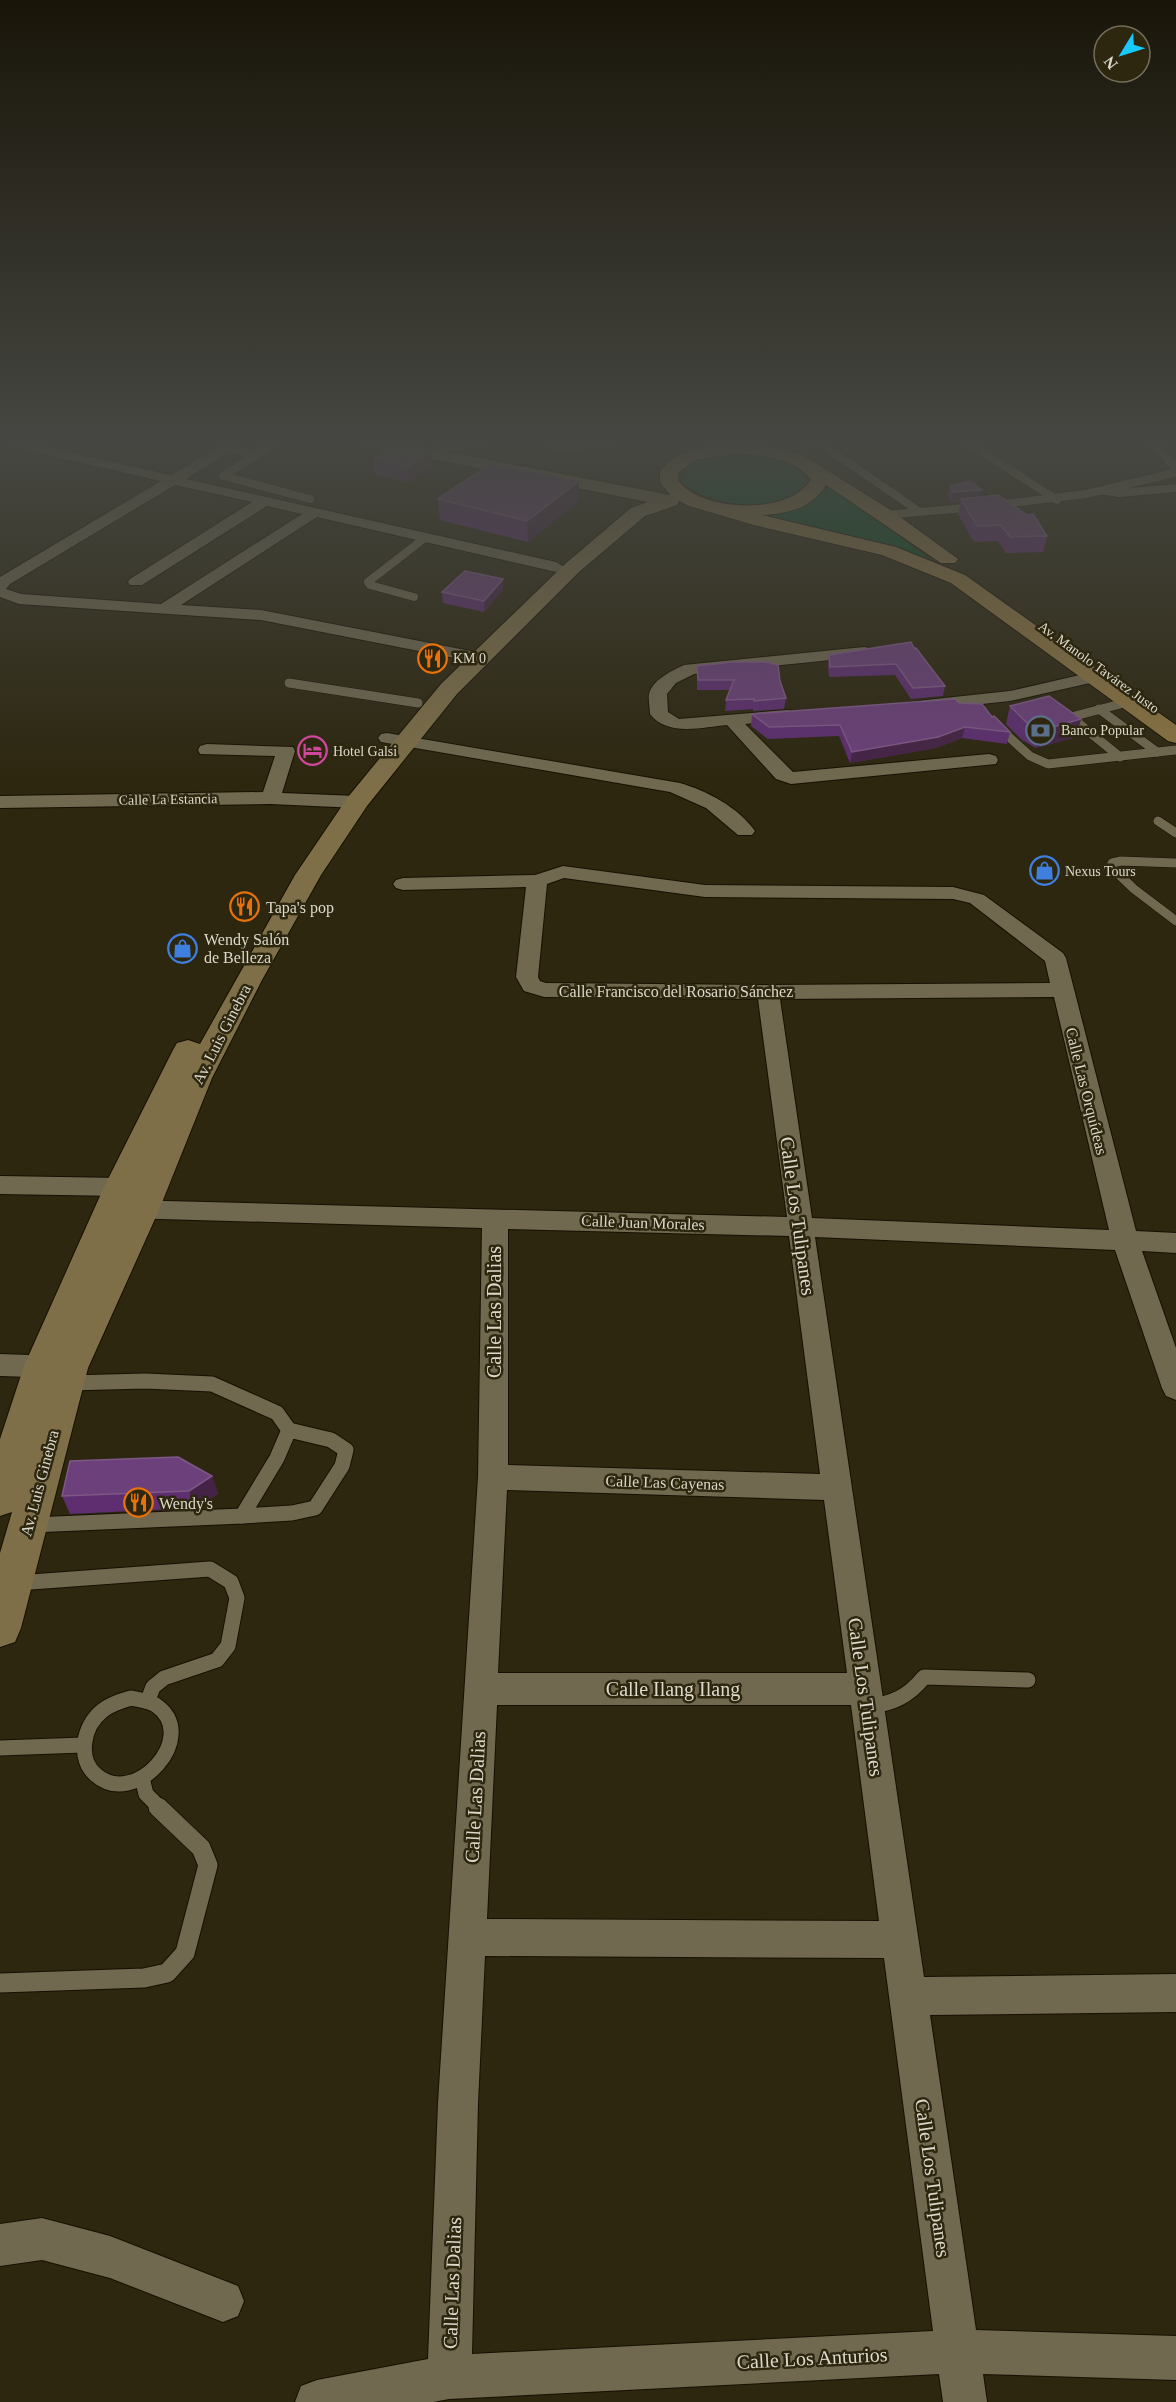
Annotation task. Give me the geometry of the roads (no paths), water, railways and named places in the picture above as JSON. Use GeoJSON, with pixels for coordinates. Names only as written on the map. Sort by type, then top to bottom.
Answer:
{"type":"FeatureCollection","features":[{"type":"Feature","properties":{"kind":"main road","name":"Av. Manolo Tavárez Justo"},"geometry":{"type":"LineString","coordinates":[[900,554],[924,562],[958,579],[1176,736]]}},
{"type":"Feature","properties":{"kind":"main road","name":"Av. Manolo Tavárez Justo"},"geometry":{"type":"LineString","coordinates":[[940,554],[1176,722]]}},
{"type":"Feature","properties":{"kind":"street"},"geometry":{"type":"LineString","coordinates":[[49,554],[14,575],[0,590],[19,599],[261,615],[470,656]]}},
{"type":"Feature","properties":{"kind":"street"},"geometry":{"type":"LineString","coordinates":[[136,582],[180,554]]}},
{"type":"Feature","properties":{"kind":"street"},"geometry":{"type":"LineString","coordinates":[[165,609],[243,554]]}},
{"type":"Feature","properties":{"kind":"street"},"geometry":{"type":"LineString","coordinates":[[500,554],[556,567]]}},
{"type":"Feature","properties":{"kind":"street","name":"Av. Luis Ginebra"},"geometry":{"type":"LineString","coordinates":[[396,739],[449,689],[470,656],[570,554]]}},
{"type":"Feature","properties":{"kind":"street","name":"Av. Luis Ginebra"},"geometry":{"type":"LineString","coordinates":[[0,1628],[28,1525],[59,1372],[115,1198],[225,979],[274,895],[396,739],[418,703],[588,554]]}},
{"type":"Feature","properties":{"kind":"street"},"geometry":{"type":"LineString","coordinates":[[801,714],[679,724],[659,714],[658,693],[670,679],[690,669],[876,651]]}},
{"type":"Feature","properties":{"kind":"street"},"geometry":{"type":"LineString","coordinates":[[905,706],[978,705],[1094,677]]}},
{"type":"Feature","properties":{"kind":"street"},"geometry":{"type":"LineString","coordinates":[[731,719],[783,775],[791,778],[989,760]]}},
{"type":"Feature","properties":{"kind":"street"},"geometry":{"type":"LineString","coordinates":[[396,739],[695,792],[711,800],[745,831]]}},
{"type":"Feature","properties":{"kind":"street"},"geometry":{"type":"LineString","coordinates":[[207,750],[286,751],[271,798]]}},
{"type":"Feature","properties":{"kind":"street","name":"Calle La Estancia"},"geometry":{"type":"LineString","coordinates":[[0,802],[271,798],[347,801]]}},
{"type":"Feature","properties":{"kind":"street","name":"Av. Luis Ginebra"},"geometry":{"type":"LineString","coordinates":[[0,1499],[59,1372],[142,1210],[197,1078],[248,980],[347,801]]}},
{"type":"Feature","properties":{"kind":"street","name":"Calle Las Orquídeas"},"geometry":{"type":"LineString","coordinates":[[537,881],[563,872],[705,891],[953,893],[977,899],[1055,958],[1125,1240],[1176,1388]]}},
{"type":"Feature","properties":{"kind":"street"},"geometry":{"type":"LineString","coordinates":[[403,884],[537,881]]}},
{"type":"Feature","properties":{"kind":"street","name":"Calle Francisco del Rosario Sánchez"},"geometry":{"type":"LineString","coordinates":[[537,881],[527,977],[532,986],[544,990],[768,992],[1062,990]]}},
{"type":"Feature","properties":{"kind":"street","name":"Calle Los Tulipanes"},"geometry":{"type":"LineString","coordinates":[[768,992],[965,2402]]}},
{"type":"Feature","properties":{"kind":"street","name":"Calle Juan Morales"},"geometry":{"type":"LineString","coordinates":[[0,1185],[115,1198],[142,1210],[800,1227],[1176,1243]]}},
{"type":"Feature","properties":{"kind":"street","name":"Calle Las Dalias"},"geometry":{"type":"LineString","coordinates":[[449,2377],[458,2103],[493,1477],[495,1218]]}},
{"type":"Feature","properties":{"kind":"street"},"geometry":{"type":"LineString","coordinates":[[0,1365],[59,1372]]}},
{"type":"Feature","properties":{"kind":"street","name":"Calle Las Cayenas"},"geometry":{"type":"LineString","coordinates":[[493,1477],[836,1487]]}},
{"type":"Feature","properties":{"kind":"street","name":"Calle Ilang Ilang"},"geometry":{"type":"LineString","coordinates":[[481,1689],[866,1699]]}},
{"type":"Feature","properties":{"kind":"street"},"geometry":{"type":"LineString","coordinates":[[467,1937],[900,1940]]}},
{"type":"Feature","properties":{"kind":"street"},"geometry":{"type":"LineString","coordinates":[[908,1996],[1176,1993]]}},
{"type":"Feature","properties":{"kind":"street"},"geometry":{"type":"LineString","coordinates":[[0,2244],[42,2239],[110,2257],[223,2301]]}},
{"type":"Feature","properties":{"kind":"street","name":"Calle Los Anturios"},"geometry":{"type":"LineString","coordinates":[[317,2402],[449,2377],[958,2351],[1176,2358]]}},
{"type":"Feature","properties":{"kind":"lane"},"geometry":{"type":"LineString","coordinates":[[404,554],[368,582],[370,585],[414,597]]}},
{"type":"Feature","properties":{"kind":"lane"},"geometry":{"type":"LineString","coordinates":[[289,683],[418,703]]}},
{"type":"Feature","properties":{"kind":"lane"},"geometry":{"type":"LineString","coordinates":[[1120,756],[1071,717],[1128,702]]}},
{"type":"Feature","properties":{"kind":"lane"},"geometry":{"type":"LineString","coordinates":[[1098,709],[1157,752]]}},
{"type":"Feature","properties":{"kind":"lane"},"geometry":{"type":"LineString","coordinates":[[988,716],[1030,756],[1048,764],[1176,750]]}},
{"type":"Feature","properties":{"kind":"lane"},"geometry":{"type":"LineString","coordinates":[[1158,821],[1176,833]]}},
{"type":"Feature","properties":{"kind":"lane"},"geometry":{"type":"LineString","coordinates":[[1176,863],[1121,861],[1112,863],[1110,867],[1134,889],[1176,921]]}},
{"type":"Feature","properties":{"kind":"lane"},"geometry":{"type":"LineString","coordinates":[[28,1525],[242,1516],[292,1513],[315,1508],[342,1466],[346,1450],[331,1440],[289,1430],[277,1413],[212,1384],[59,1372]]}},
{"type":"Feature","properties":{"kind":"lane"},"geometry":{"type":"LineString","coordinates":[[242,1516],[278,1458],[289,1430]]}},
{"type":"Feature","properties":{"kind":"lane"},"geometry":{"type":"LineString","coordinates":[[12,1583],[210,1569],[231,1582],[237,1598],[228,1646],[217,1660],[164,1678],[153,1687],[148,1700]]}},
{"type":"Feature","properties":{"kind":"lane"},"geometry":{"type":"LineString","coordinates":[[866,1699],[898,1702],[914,1691],[924,1677],[1028,1680]]}},
{"type":"Feature","properties":{"kind":"lane"},"geometry":{"type":"LineString","coordinates":[[131,1698],[148,1700],[162,1707],[171,1719],[173,1735],[168,1752],[158,1767],[142,1778],[124,1784],[107,1782],[93,1774],[85,1761],[83,1745],[88,1728],[99,1714],[114,1703],[131,1698]]}},
{"type":"Feature","properties":{"kind":"lane"},"geometry":{"type":"LineString","coordinates":[[0,1748],[83,1745]]}},
{"type":"Feature","properties":{"kind":"lane"},"geometry":{"type":"LineString","coordinates":[[0,1983],[144,1978],[167,1973],[185,1953],[208,1865],[201,1848],[186,1836],[146,1794],[142,1778]]}},
{"type":"Feature","properties":{"kind":"place","name":"KM 0"},"geometry":{"type":"Point","coordinates":[432,658]}},
{"type":"Feature","properties":{"kind":"place","name":"Banco Popular"},"geometry":{"type":"Point","coordinates":[1040,730]}},
{"type":"Feature","properties":{"kind":"place","name":"Hotel Galsi"},"geometry":{"type":"Point","coordinates":[312,751]}},
{"type":"Feature","properties":{"kind":"place","name":"Nexus Tours"},"geometry":{"type":"Point","coordinates":[1044,871]}},
{"type":"Feature","properties":{"kind":"place","name":"Tapa's pop"},"geometry":{"type":"Point","coordinates":[245,907]}},
{"type":"Feature","properties":{"kind":"place","name":"Wendy Salón de Belleza"},"geometry":{"type":"Point","coordinates":[183,948]}},
{"type":"Feature","properties":{"kind":"place","name":"Wendy's"},"geometry":{"type":"Point","coordinates":[138,1503]}}]}
